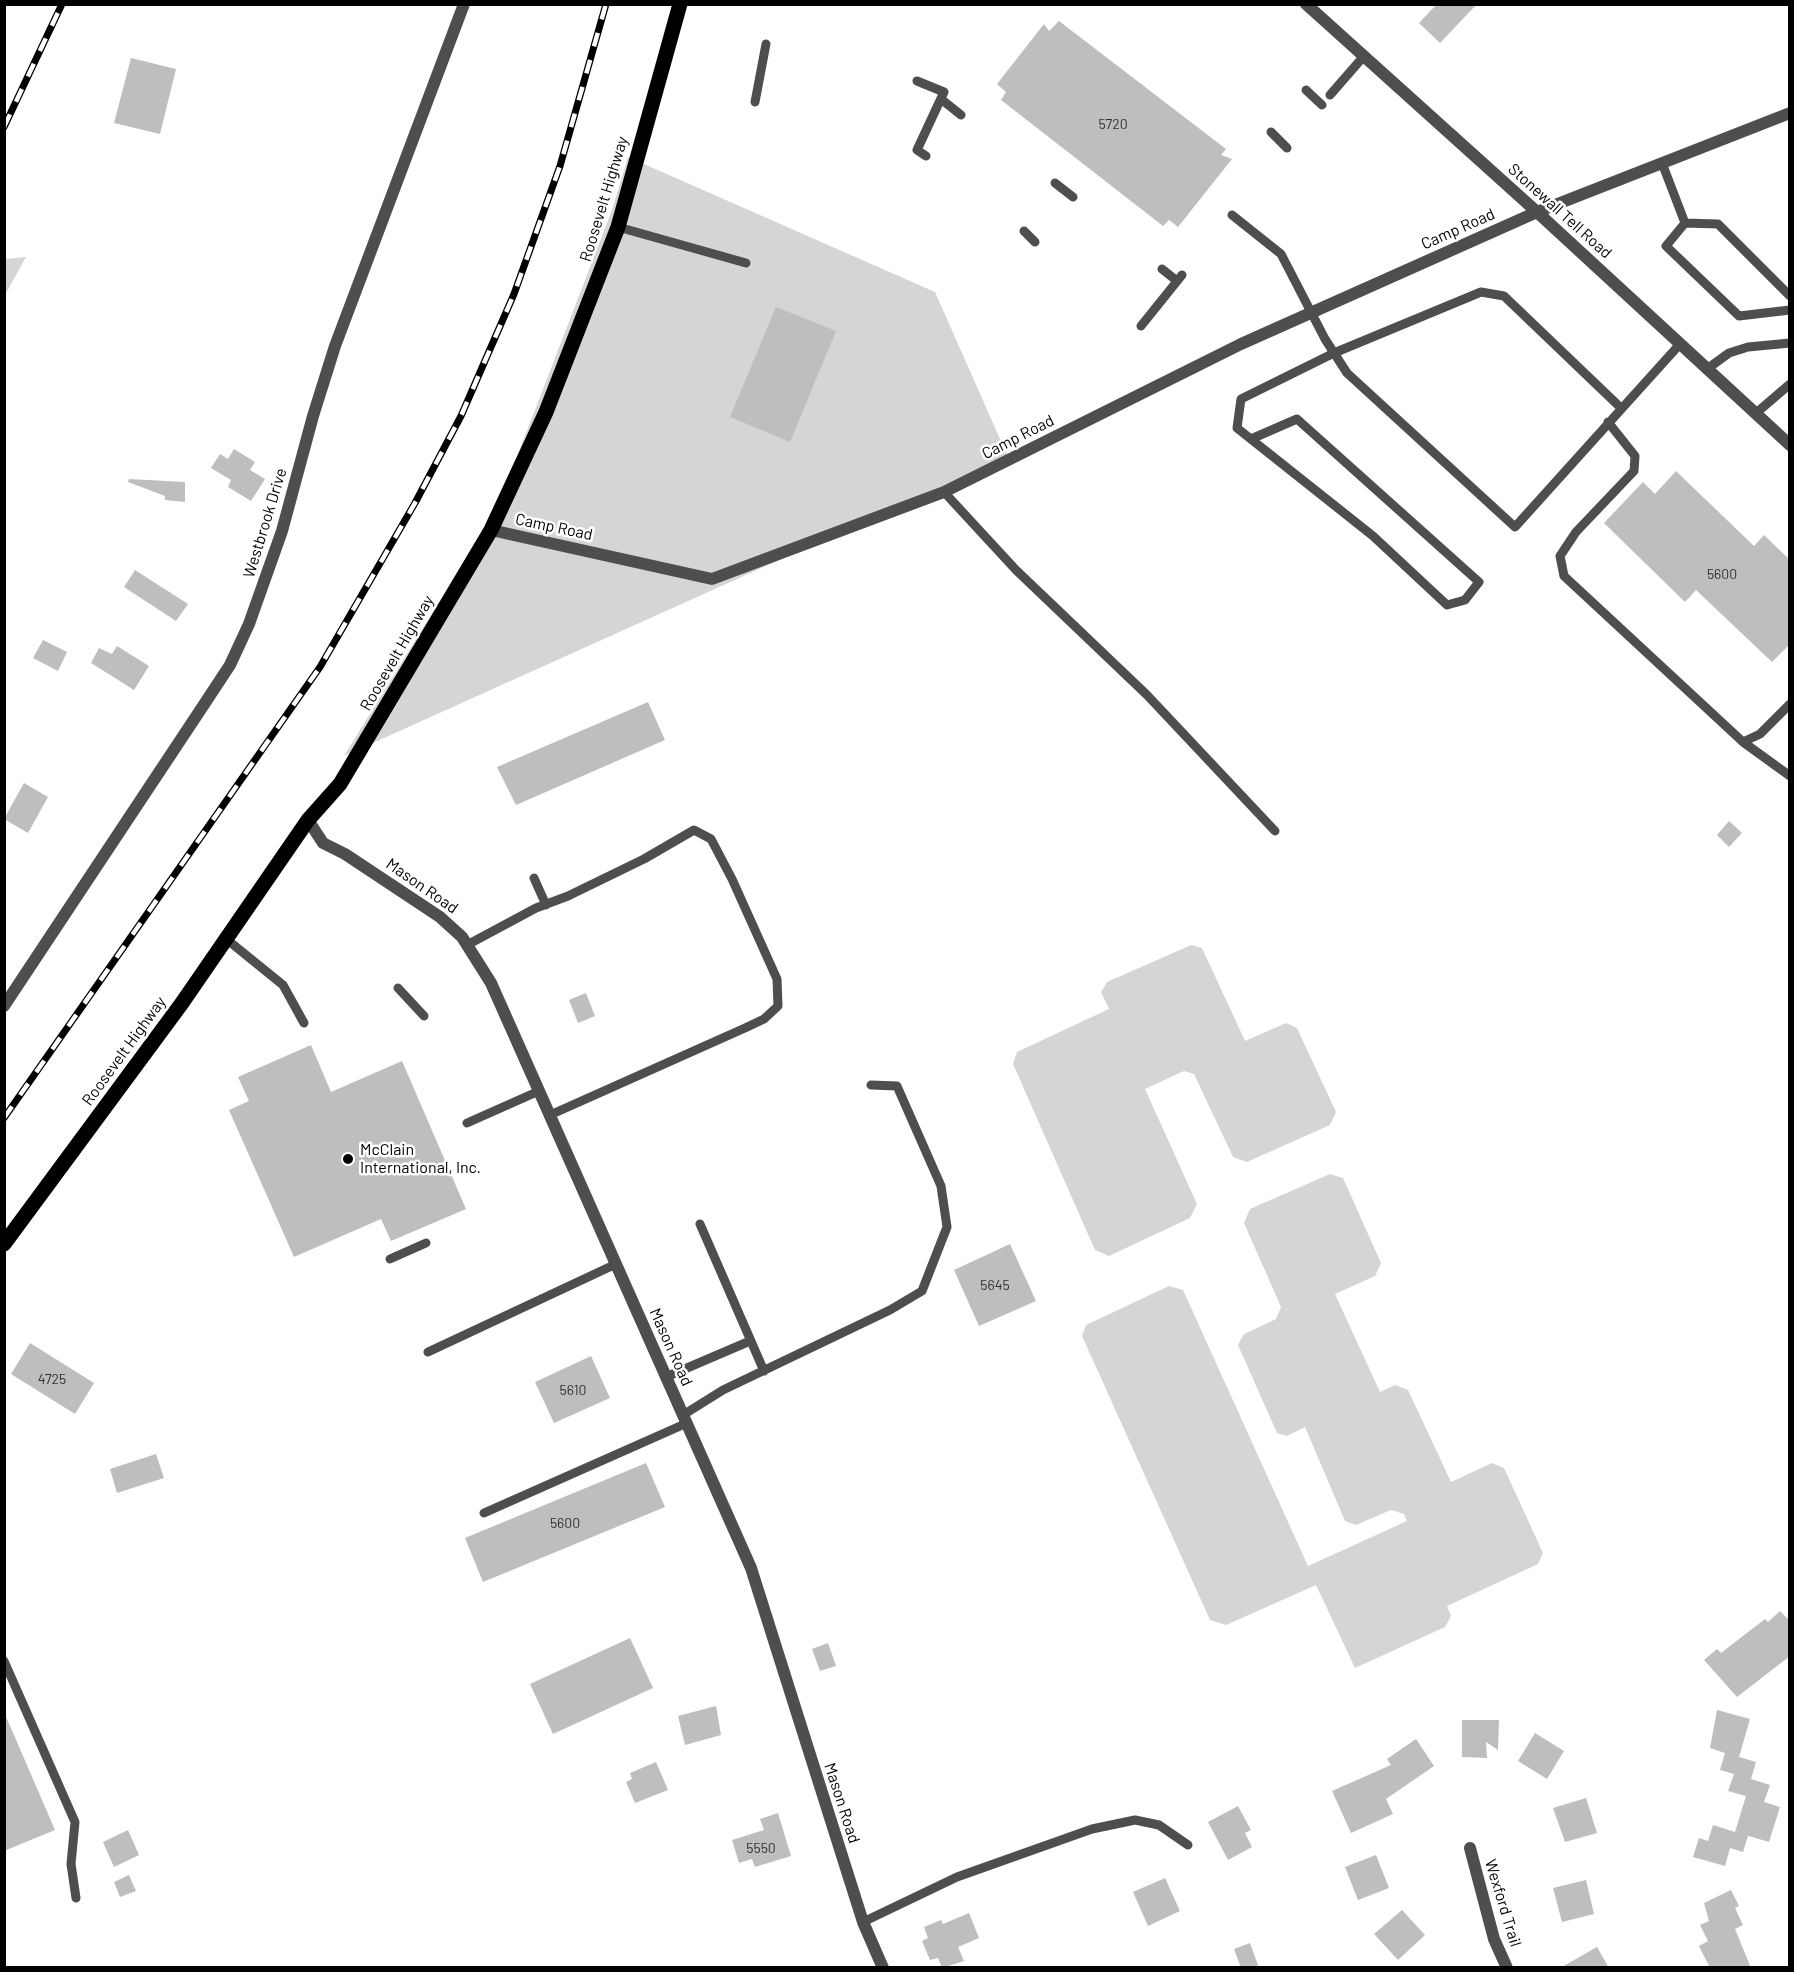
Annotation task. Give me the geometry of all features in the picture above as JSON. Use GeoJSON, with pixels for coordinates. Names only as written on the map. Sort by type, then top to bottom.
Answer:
{"type":"FeatureCollection","features":[{"type":"Feature","properties":{"kind":"main road","name":"Roosevelt Highway"},"geometry":{"type":"LineString","coordinates":[[4,1244],[182,1003],[308,820],[340,784],[491,530],[546,412],[618,227],[680,4]]}},
{"type":"Feature","properties":{"kind":"street","name":"Westbrook Drive"},"geometry":{"type":"LineString","coordinates":[[4,1006],[230,664],[249,624],[282,531],[335,346],[464,4]]}},
{"type":"Feature","properties":{"kind":"street","name":"Stonewall Tell Road"},"geometry":{"type":"LineString","coordinates":[[1306,4],[1537,212],[1790,445]]}},
{"type":"Feature","properties":{"kind":"street","name":"Camp Road"},"geometry":{"type":"LineString","coordinates":[[491,530],[712,579],[944,492],[1241,344],[1310,313],[1537,212],[1790,113]]}},
{"type":"Feature","properties":{"kind":"street","name":"Mason Road"},"geometry":{"type":"LineString","coordinates":[[308,820],[322,843],[345,854],[440,917],[462,937],[491,983],[751,1569],[863,1922],[883,1968]]}},
{"type":"Feature","properties":{"kind":"street","name":"Wexford Trail"},"geometry":{"type":"LineString","coordinates":[[1470,1848],[1494,1939],[1507,1968]]}},
{"type":"Feature","properties":{"kind":"lane"},"geometry":{"type":"LineString","coordinates":[[755,102],[766,44]]}},
{"type":"Feature","properties":{"kind":"lane"},"geometry":{"type":"LineString","coordinates":[[1330,95],[1364,56]]}},
{"type":"Feature","properties":{"kind":"lane"},"geometry":{"type":"LineString","coordinates":[[917,81],[944,92],[917,150],[926,156]]}},
{"type":"Feature","properties":{"kind":"lane"},"geometry":{"type":"LineString","coordinates":[[1306,90],[1322,105]]}},
{"type":"Feature","properties":{"kind":"lane"},"geometry":{"type":"LineString","coordinates":[[941,99],[961,115]]}},
{"type":"Feature","properties":{"kind":"lane"},"geometry":{"type":"LineString","coordinates":[[1270,132],[1287,148]]}},
{"type":"Feature","properties":{"kind":"lane"},"geometry":{"type":"LineString","coordinates":[[1662,163],[1685,223]]}},
{"type":"Feature","properties":{"kind":"lane"},"geometry":{"type":"LineString","coordinates":[[1055,183],[1073,197]]}},
{"type":"Feature","properties":{"kind":"lane"},"geometry":{"type":"LineString","coordinates":[[1232,215],[1281,254],[1310,313],[1347,373],[1515,527],[1680,344]]}},
{"type":"Feature","properties":{"kind":"lane"},"geometry":{"type":"LineString","coordinates":[[1685,223],[1718,224],[1790,296]]}},
{"type":"Feature","properties":{"kind":"lane"},"geometry":{"type":"LineString","coordinates":[[1685,223],[1666,246],[1739,316],[1790,310]]}},
{"type":"Feature","properties":{"kind":"lane"},"geometry":{"type":"LineString","coordinates":[[618,227],[746,263]]}},
{"type":"Feature","properties":{"kind":"lane"},"geometry":{"type":"LineString","coordinates":[[1024,231],[1035,242]]}},
{"type":"Feature","properties":{"kind":"lane"},"geometry":{"type":"LineString","coordinates":[[1141,326],[1180,278],[1162,269]]}},
{"type":"Feature","properties":{"kind":"lane"},"geometry":{"type":"LineString","coordinates":[[1251,439],[1297,420],[1479,582],[1465,600],[1447,605],[1373,536],[1237,428],[1241,399],[1334,353],[1481,292],[1504,296],[1621,408]]}},
{"type":"Feature","properties":{"kind":"lane"},"geometry":{"type":"LineString","coordinates":[[1707,369],[1729,353],[1790,343]]}},
{"type":"Feature","properties":{"kind":"lane"},"geometry":{"type":"LineString","coordinates":[[1755,414],[1790,384]]}},
{"type":"Feature","properties":{"kind":"lane"},"geometry":{"type":"LineString","coordinates":[[1608,422],[1635,456],[1634,471],[1571,540],[1560,556],[1564,576],[1743,742],[1788,770]]}},
{"type":"Feature","properties":{"kind":"lane"},"geometry":{"type":"LineString","coordinates":[[944,492],[1016,570],[1155,703],[1275,831]]}},
{"type":"Feature","properties":{"kind":"lane"},"geometry":{"type":"LineString","coordinates":[[1743,742],[1760,734],[1790,704]]}},
{"type":"Feature","properties":{"kind":"lane"},"geometry":{"type":"LineString","coordinates":[[467,945],[546,904],[644,859],[694,830],[711,839],[732,879],[777,979],[778,1006],[764,1019],[746,1028],[550,1115]]}},
{"type":"Feature","properties":{"kind":"lane"},"geometry":{"type":"LineString","coordinates":[[534,878],[546,904]]}},
{"type":"Feature","properties":{"kind":"lane"},"geometry":{"type":"LineString","coordinates":[[225,938],[283,985],[304,1023]]}},
{"type":"Feature","properties":{"kind":"lane"},"geometry":{"type":"LineString","coordinates":[[398,988],[424,1016]]}},
{"type":"Feature","properties":{"kind":"lane"},"geometry":{"type":"LineString","coordinates":[[484,1513],[685,1419],[723,1390],[890,1310],[922,1291],[948,1227],[941,1186],[897,1086],[871,1086]]}},
{"type":"Feature","properties":{"kind":"lane"},"geometry":{"type":"LineString","coordinates":[[467,1123],[539,1090]]}},
{"type":"Feature","properties":{"kind":"lane"},"geometry":{"type":"LineString","coordinates":[[700,1224],[764,1371]]}},
{"type":"Feature","properties":{"kind":"lane"},"geometry":{"type":"LineString","coordinates":[[390,1259],[426,1243]]}},
{"type":"Feature","properties":{"kind":"lane"},"geometry":{"type":"LineString","coordinates":[[428,1352],[616,1264]]}},
{"type":"Feature","properties":{"kind":"lane"},"geometry":{"type":"LineString","coordinates":[[666,1377],[750,1341]]}},
{"type":"Feature","properties":{"kind":"lane"},"geometry":{"type":"LineString","coordinates":[[4,1661],[75,1822],[71,1864],[76,1898]]}},
{"type":"Feature","properties":{"kind":"lane"},"geometry":{"type":"LineString","coordinates":[[863,1922],[957,1877],[1092,1829],[1135,1820],[1159,1825],[1188,1845]]}},
{"type":"Feature","properties":{"kind":"shaded area"},"geometry":{"type":"Polygon","coordinates":[[[628,157],[935,292],[1008,457],[344,756],[498,506],[612,210],[628,157]]]}},
{"type":"Feature","properties":{"kind":"shaded area"},"geometry":{"type":"Polygon","coordinates":[[[26,257],[5,295],[5,259],[26,257]]]}},
{"type":"Feature","properties":{"kind":"shaded area"},"geometry":{"type":"Polygon","coordinates":[[[1191,945],[1202,948],[1245,1041],[1286,1023],[1297,1028],[1336,1112],[1330,1125],[1247,1162],[1233,1157],[1194,1074],[1184,1071],[1145,1089],[1197,1204],[1190,1218],[1109,1256],[1095,1250],[1013,1064],[1017,1052],[1109,1009],[1101,992],[1107,982],[1191,945]]]}},
{"type":"Feature","properties":{"kind":"shaded area"},"geometry":{"type":"Polygon","coordinates":[[[1330,1174],[1343,1178],[1381,1263],[1375,1276],[1335,1294],[1380,1392],[1395,1385],[1408,1390],[1451,1482],[1492,1463],[1504,1468],[1543,1553],[1538,1564],[1447,1606],[1451,1616],[1445,1627],[1355,1668],[1316,1585],[1226,1625],[1210,1620],[1082,1336],[1086,1325],[1169,1286],[1183,1290],[1308,1566],[1407,1521],[1404,1514],[1391,1510],[1356,1525],[1345,1521],[1305,1427],[1287,1436],[1277,1433],[1238,1345],[1244,1334],[1276,1319],[1281,1307],[1244,1223],[1250,1209],[1330,1174]]]}},
{"type":"Feature","properties":{"kind":"building"},"geometry":{"type":"Polygon","coordinates":[[[1437,4],[1477,4],[1440,43],[1419,23],[1437,4]]]}},
{"type":"Feature","properties":{"kind":"building"},"geometry":{"type":"Polygon","coordinates":[[[1059,21],[1226,149],[1221,155],[1232,159],[1178,227],[1169,220],[1163,226],[1001,100],[1006,92],[997,84],[1044,24],[1049,31],[1059,21]]]}},
{"type":"Feature","properties":{"kind":"building"},"geometry":{"type":"Polygon","coordinates":[[[131,58],[176,69],[160,134],[114,123],[131,58]]]}},
{"type":"Feature","properties":{"kind":"building"},"geometry":{"type":"Polygon","coordinates":[[[776,307],[836,331],[790,442],[730,417],[776,307]]]}},
{"type":"Feature","properties":{"kind":"building"},"geometry":{"type":"Polygon","coordinates":[[[234,449],[255,462],[250,470],[265,479],[251,501],[228,487],[231,480],[211,468],[220,454],[228,459],[234,449]]]}},
{"type":"Feature","properties":{"kind":"building"},"geometry":{"type":"Polygon","coordinates":[[[1676,471],[1754,546],[1764,535],[1790,560],[1790,644],[1772,662],[1696,590],[1685,602],[1604,523],[1643,482],[1655,494],[1676,471]]]}},
{"type":"Feature","properties":{"kind":"building"},"geometry":{"type":"Polygon","coordinates":[[[129,479],[185,482],[185,502],[165,500],[165,496],[128,482],[129,479]]]}},
{"type":"Feature","properties":{"kind":"building"},"geometry":{"type":"Polygon","coordinates":[[[135,570],[188,604],[176,621],[124,587],[135,570]]]}},
{"type":"Feature","properties":{"kind":"building"},"geometry":{"type":"Polygon","coordinates":[[[43,640],[67,652],[58,671],[33,658],[43,640]]]}},
{"type":"Feature","properties":{"kind":"building"},"geometry":{"type":"Polygon","coordinates":[[[117,646],[149,666],[134,690],[91,663],[99,648],[112,654],[117,646]]]}},
{"type":"Feature","properties":{"kind":"building"},"geometry":{"type":"Polygon","coordinates":[[[648,702],[665,740],[516,805],[497,767],[648,702]]]}},
{"type":"Feature","properties":{"kind":"building"},"geometry":{"type":"Polygon","coordinates":[[[24,783],[48,797],[28,833],[4,819],[24,783]]]}},
{"type":"Feature","properties":{"kind":"building"},"geometry":{"type":"Polygon","coordinates":[[[1729,821],[1742,833],[1729,847],[1717,835],[1729,821]]]}},
{"type":"Feature","properties":{"kind":"building"},"geometry":{"type":"Polygon","coordinates":[[[586,993],[595,1016],[578,1023],[569,1000],[586,993]]]}},
{"type":"Feature","properties":{"kind":"building","name":"McClain International, Inc."},"geometry":{"type":"Polygon","coordinates":[[[311,1045],[331,1092],[402,1061],[466,1209],[391,1241],[381,1219],[294,1257],[229,1110],[249,1101],[238,1077],[311,1045]]]}},
{"type":"Feature","properties":{"kind":"building"},"geometry":{"type":"Polygon","coordinates":[[[1010,1244],[1036,1301],[979,1326],[954,1270],[1010,1244]]]}},
{"type":"Feature","properties":{"kind":"building"},"geometry":{"type":"Polygon","coordinates":[[[30,1343],[94,1383],[75,1414],[11,1374],[30,1343]]]}},
{"type":"Feature","properties":{"kind":"building"},"geometry":{"type":"Polygon","coordinates":[[[591,1356],[610,1398],[554,1423],[535,1382],[591,1356]]]}},
{"type":"Feature","properties":{"kind":"building"},"geometry":{"type":"Polygon","coordinates":[[[156,1454],[164,1478],[117,1493],[110,1469],[156,1454]]]}},
{"type":"Feature","properties":{"kind":"building"},"geometry":{"type":"Polygon","coordinates":[[[646,1463],[665,1507],[483,1582],[465,1538],[646,1463]]]}},
{"type":"Feature","properties":{"kind":"building"},"geometry":{"type":"Polygon","coordinates":[[[1780,1611],[1790,1621],[1790,1656],[1737,1697],[1704,1660],[1717,1649],[1721,1653],[1765,1619],[1768,1622],[1780,1611]]]}},
{"type":"Feature","properties":{"kind":"building"},"geometry":{"type":"Polygon","coordinates":[[[630,1638],[653,1688],[553,1734],[530,1684],[630,1638]]]}},
{"type":"Feature","properties":{"kind":"building"},"geometry":{"type":"Polygon","coordinates":[[[828,1643],[836,1666],[820,1671],[812,1649],[828,1643]]]}},
{"type":"Feature","properties":{"kind":"building"},"geometry":{"type":"Polygon","coordinates":[[[716,1706],[721,1735],[685,1745],[678,1716],[716,1706]]]}},
{"type":"Feature","properties":{"kind":"building"},"geometry":{"type":"Polygon","coordinates":[[[1717,1710],[1750,1719],[1739,1757],[1756,1762],[1751,1779],[1770,1785],[1764,1802],[1780,1807],[1769,1842],[1735,1832],[1746,1796],[1728,1791],[1734,1774],[1720,1770],[1725,1753],[1710,1748],[1717,1710]]]}},
{"type":"Feature","properties":{"kind":"building"},"geometry":{"type":"Polygon","coordinates":[[[4,1712],[55,1830],[4,1851],[4,1712]]]}},
{"type":"Feature","properties":{"kind":"building"},"geometry":{"type":"Polygon","coordinates":[[[1462,1720],[1499,1720],[1498,1750],[1486,1742],[1487,1758],[1462,1757],[1462,1720]]]}},
{"type":"Feature","properties":{"kind":"building"},"geometry":{"type":"Polygon","coordinates":[[[1535,1733],[1564,1751],[1547,1779],[1518,1761],[1535,1733]]]}},
{"type":"Feature","properties":{"kind":"building"},"geometry":{"type":"Polygon","coordinates":[[[1416,1739],[1434,1766],[1386,1799],[1393,1814],[1351,1833],[1332,1791],[1391,1765],[1387,1759],[1416,1739]]]}},
{"type":"Feature","properties":{"kind":"building"},"geometry":{"type":"Polygon","coordinates":[[[656,1762],[668,1790],[635,1803],[626,1782],[632,1779],[630,1773],[656,1762]]]}},
{"type":"Feature","properties":{"kind":"building"},"geometry":{"type":"Polygon","coordinates":[[[1586,1798],[1597,1833],[1565,1842],[1553,1808],[1586,1798]]]}},
{"type":"Feature","properties":{"kind":"building"},"geometry":{"type":"Polygon","coordinates":[[[1238,1806],[1251,1830],[1245,1833],[1252,1847],[1228,1860],[1208,1822],[1238,1806]]]}},
{"type":"Feature","properties":{"kind":"building"},"geometry":{"type":"Polygon","coordinates":[[[778,1813],[791,1856],[755,1867],[752,1859],[739,1863],[732,1840],[764,1830],[760,1819],[778,1813]]]}},
{"type":"Feature","properties":{"kind":"building"},"geometry":{"type":"Polygon","coordinates":[[[1713,1825],[1748,1836],[1743,1852],[1730,1848],[1725,1866],[1693,1857],[1699,1838],[1708,1841],[1713,1825]]]}},
{"type":"Feature","properties":{"kind":"building"},"geometry":{"type":"Polygon","coordinates":[[[128,1830],[139,1855],[114,1867],[103,1842],[128,1830]]]}},
{"type":"Feature","properties":{"kind":"building"},"geometry":{"type":"Polygon","coordinates":[[[1376,1855],[1389,1888],[1358,1900],[1345,1867],[1376,1855]]]}},
{"type":"Feature","properties":{"kind":"building"},"geometry":{"type":"Polygon","coordinates":[[[129,1875],[136,1891],[120,1897],[114,1882],[129,1875]]]}},
{"type":"Feature","properties":{"kind":"building"},"geometry":{"type":"Polygon","coordinates":[[[1165,1878],[1180,1911],[1148,1926],[1133,1892],[1165,1878]]]}},
{"type":"Feature","properties":{"kind":"building"},"geometry":{"type":"Polygon","coordinates":[[[1586,1880],[1594,1914],[1562,1922],[1553,1888],[1586,1880]]]}},
{"type":"Feature","properties":{"kind":"building"},"geometry":{"type":"Polygon","coordinates":[[[1731,1890],[1739,1906],[1735,1908],[1743,1925],[1735,1929],[1751,1968],[1710,1968],[1699,1946],[1708,1941],[1700,1925],[1709,1921],[1704,1903],[1731,1890]]]}},
{"type":"Feature","properties":{"kind":"building"},"geometry":{"type":"Polygon","coordinates":[[[1402,1910],[1425,1935],[1398,1960],[1374,1934],[1402,1910]]]}},
{"type":"Feature","properties":{"kind":"building"},"geometry":{"type":"Polygon","coordinates":[[[969,1913],[979,1938],[958,1947],[964,1961],[942,1968],[938,1958],[930,1960],[922,1941],[928,1938],[924,1927],[941,1920],[943,1924],[969,1913]]]}},
{"type":"Feature","properties":{"kind":"building"},"geometry":{"type":"Polygon","coordinates":[[[1250,1943],[1259,1968],[1241,1968],[1234,1949],[1250,1943]]]}},
{"type":"Feature","properties":{"kind":"building"},"geometry":{"type":"Polygon","coordinates":[[[1597,1947],[1609,1968],[1560,1968],[1597,1947]]]}},
{"type":"Feature","properties":{"kind":"railway"},"geometry":{"type":"LineString","coordinates":[[4,127],[62,4]]}},
{"type":"Feature","properties":{"kind":"railway"},"geometry":{"type":"LineString","coordinates":[[4,1118],[320,667],[415,503],[461,416],[514,294],[560,166],[606,4]]}},
{"type":"Feature","properties":{"kind":"place","name":"McClain International, Inc."},"geometry":{"type":"Point","coordinates":[348,1159]}}]}
